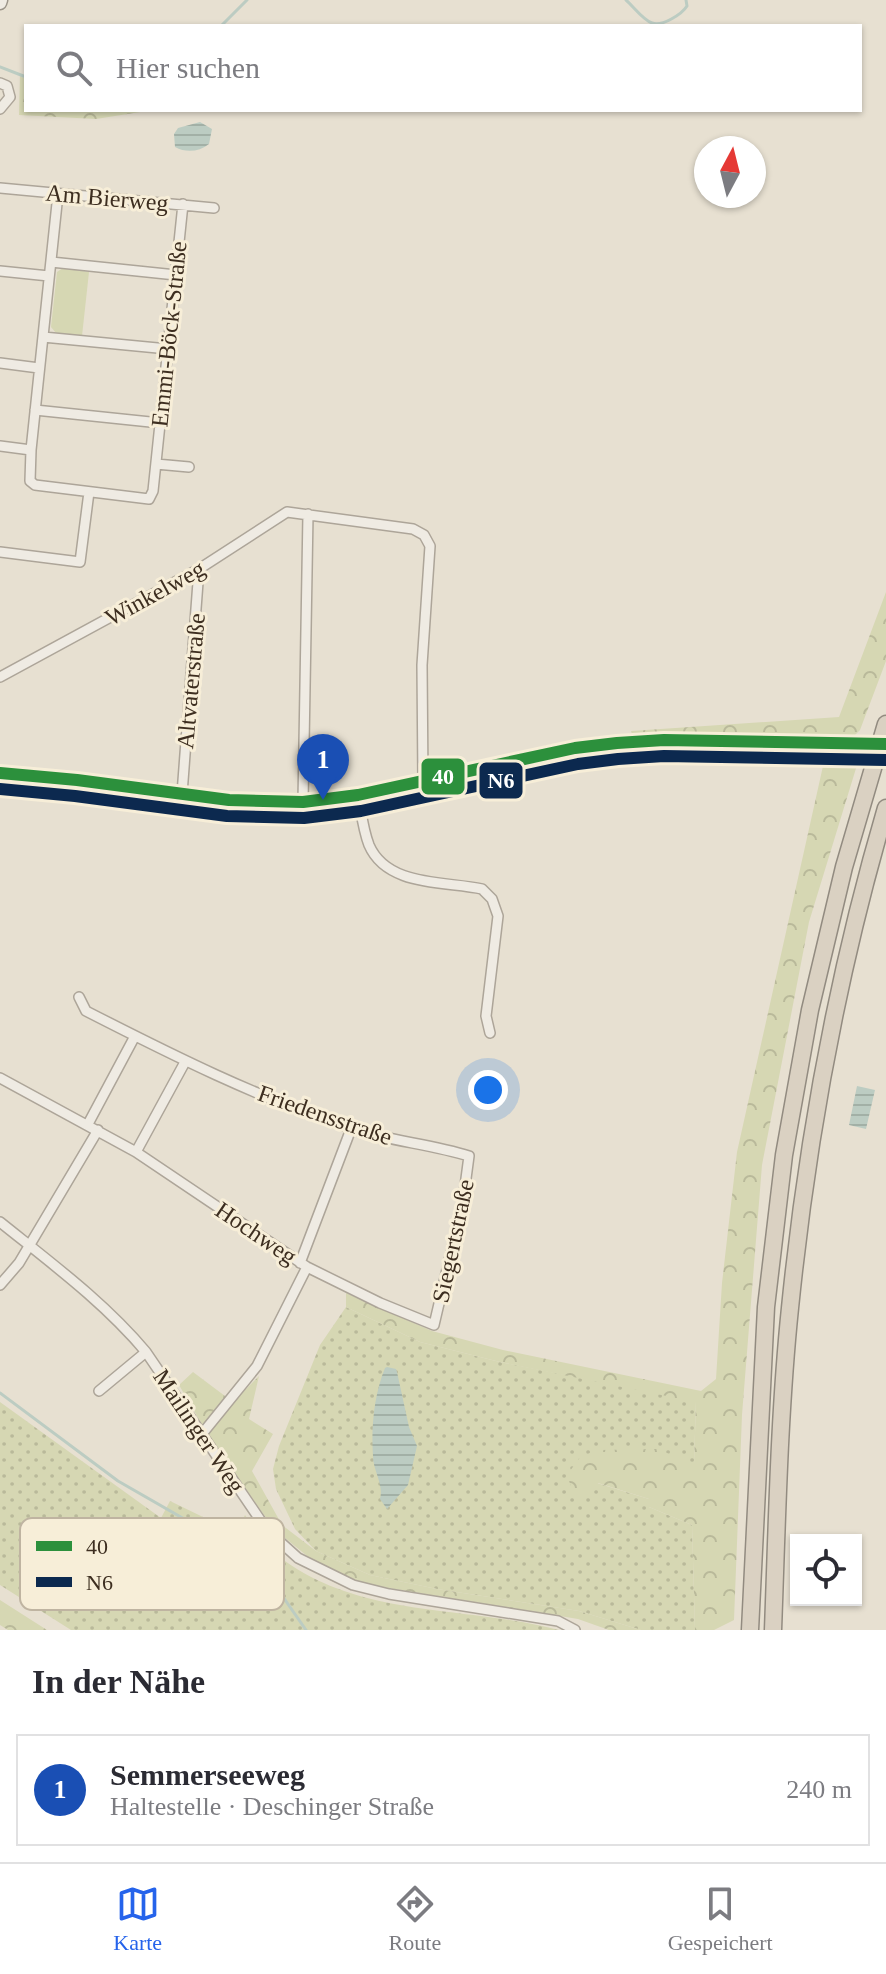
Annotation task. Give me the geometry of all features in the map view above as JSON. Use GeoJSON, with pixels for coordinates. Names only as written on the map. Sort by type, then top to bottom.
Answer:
{"type":"FeatureCollection","features":[{"type":"Feature","properties":{"kind":"highway"},"geometry":{"type":"LineString","coordinates":[[750,1630],[766,1307],[784,1155],[810,1010],[840,882],[886,724]]}},
{"type":"Feature","properties":{"kind":"highway"},"geometry":{"type":"LineString","coordinates":[[774,1627],[779,1448],[787,1340],[808,1158],[834,1014],[867,872],[886,808]]}},
{"type":"Feature","properties":{"kind":"street"},"geometry":{"type":"LineString","coordinates":[[0,83],[7,86],[10,97],[0,109]]}},
{"type":"Feature","properties":{"kind":"street","name":"Am Bierweg"},"geometry":{"type":"LineString","coordinates":[[0,188],[214,208]]}},
{"type":"Feature","properties":{"kind":"street"},"geometry":{"type":"LineString","coordinates":[[0,446],[31,450],[58,194]]}},
{"type":"Feature","properties":{"kind":"street","name":"Emmi-Böck-Straße"},"geometry":{"type":"LineString","coordinates":[[31,450],[30,481],[35,485],[149,499],[153,491],[183,204]]}},
{"type":"Feature","properties":{"kind":"street"},"geometry":{"type":"LineString","coordinates":[[51,262],[176,275]]}},
{"type":"Feature","properties":{"kind":"street"},"geometry":{"type":"LineString","coordinates":[[0,271],[49,276]]}},
{"type":"Feature","properties":{"kind":"street"},"geometry":{"type":"LineString","coordinates":[[43,337],[168,349]]}},
{"type":"Feature","properties":{"kind":"street"},"geometry":{"type":"LineString","coordinates":[[0,363],[39,368]]}},
{"type":"Feature","properties":{"kind":"street"},"geometry":{"type":"LineString","coordinates":[[35,410],[160,423]]}},
{"type":"Feature","properties":{"kind":"street"},"geometry":{"type":"LineString","coordinates":[[156,464],[189,467]]}},
{"type":"Feature","properties":{"kind":"street"},"geometry":{"type":"LineString","coordinates":[[0,552],[80,562],[89,492]]}},
{"type":"Feature","properties":{"kind":"street","name":"Winkelweg"},"geometry":{"type":"LineString","coordinates":[[0,677],[199,569],[287,512],[308,514]]}},
{"type":"Feature","properties":{"kind":"street"},"geometry":{"type":"LineString","coordinates":[[303,802],[308,514],[413,529],[424,535],[430,546],[422,665],[423,782]]}},
{"type":"Feature","properties":{"kind":"street","name":"Altvaterstraße"},"geometry":{"type":"LineString","coordinates":[[182,794],[199,569]]}},
{"type":"Feature","properties":{"kind":"street"},"geometry":{"type":"LineString","coordinates":[[0,773],[229,800],[303,802],[358,795],[575,748],[617,743],[664,740],[886,744]]}},
{"type":"Feature","properties":{"kind":"street"},"geometry":{"type":"LineString","coordinates":[[358,795],[367,840],[381,862],[411,878],[482,889],[497,907],[486,1016],[490,1033]]}},
{"type":"Feature","properties":{"kind":"street","name":"Friedensstraße"},"geometry":{"type":"LineString","coordinates":[[79,997],[86,1011],[185,1062],[351,1129],[469,1156]]}},
{"type":"Feature","properties":{"kind":"street"},"geometry":{"type":"LineString","coordinates":[[88,1124],[135,1036]]}},
{"type":"Feature","properties":{"kind":"street"},"geometry":{"type":"LineString","coordinates":[[136,1152],[185,1062]]}},
{"type":"Feature","properties":{"kind":"street","name":"Hochweg"},"geometry":{"type":"LineString","coordinates":[[0,1078],[136,1152],[304,1265],[380,1303],[434,1325]]}},
{"type":"Feature","properties":{"kind":"street"},"geometry":{"type":"LineString","coordinates":[[202,1434],[257,1366],[304,1265],[351,1129]]}},
{"type":"Feature","properties":{"kind":"street"},"geometry":{"type":"LineString","coordinates":[[0,1285],[19,1263],[98,1130]]}},
{"type":"Feature","properties":{"kind":"street","name":"Siegertstraße"},"geometry":{"type":"LineString","coordinates":[[434,1325],[454,1241],[469,1156]]}},
{"type":"Feature","properties":{"kind":"street","name":"Mailinger Weg"},"geometry":{"type":"LineString","coordinates":[[0,1222],[98,1302],[146,1352],[259,1518]]}},
{"type":"Feature","properties":{"kind":"street","name":"Mailinger Weg"},"geometry":{"type":"LineString","coordinates":[[99,1391],[146,1352]]}},
{"type":"Feature","properties":{"kind":"street","name":"Mailinger Weg"},"geometry":{"type":"LineString","coordinates":[[284,1548],[311,1566],[353,1585],[389,1594],[558,1621],[575,1630]]}},
{"type":"Feature","properties":{"kind":"green space"},"geometry":{"type":"Polygon","coordinates":[[[20,76],[24,78],[24,112],[140,112],[96,119],[19,115],[20,76]]]}},
{"type":"Feature","properties":{"kind":"green space"},"geometry":{"type":"Polygon","coordinates":[[[63,268],[89,272],[82,336],[56,333],[51,327],[57,272],[63,268]]]}},
{"type":"Feature","properties":{"kind":"green space"},"geometry":{"type":"Polygon","coordinates":[[[886,592],[886,661],[860,730],[855,735],[632,734],[631,731],[839,717],[886,592]]]}},
{"type":"Feature","properties":{"kind":"green space"},"geometry":{"type":"Polygon","coordinates":[[[623,750],[861,752],[809,922],[762,1165],[742,1415],[734,1620],[714,1630],[695,1630],[692,1525],[649,1507],[649,1499],[598,1483],[591,1497],[575,1498],[567,1475],[581,1456],[601,1450],[657,1449],[694,1464],[696,1402],[500,1362],[420,1342],[346,1307],[346,1293],[432,1331],[503,1350],[701,1391],[716,1379],[722,1283],[737,1152],[823,766],[623,750]]]}},
{"type":"Feature","properties":{"kind":"green space"},"geometry":{"type":"Polygon","coordinates":[[[346,1307],[420,1342],[500,1362],[696,1401],[694,1465],[657,1450],[597,1483],[649,1499],[649,1507],[692,1525],[695,1630],[641,1630],[579,1611],[437,1589],[370,1575],[316,1551],[295,1529],[276,1489],[273,1469],[279,1446],[320,1345],[346,1307]]]}},
{"type":"Feature","properties":{"kind":"green space"},"geometry":{"type":"Polygon","coordinates":[[[193,1372],[233,1402],[259,1376],[249,1419],[273,1434],[252,1471],[278,1518],[266,1518],[211,1440],[179,1385],[193,1372]]]}},
{"type":"Feature","properties":{"kind":"green space"},"geometry":{"type":"Polygon","coordinates":[[[0,1402],[161,1518],[20,1518],[20,1598],[0,1585],[0,1402]]]}},
{"type":"Feature","properties":{"kind":"green space"},"geometry":{"type":"Polygon","coordinates":[[[170,1501],[205,1518],[161,1518],[170,1501]]]}},
{"type":"Feature","properties":{"kind":"green space"},"geometry":{"type":"Polygon","coordinates":[[[284,1527],[316,1551],[370,1575],[437,1589],[579,1611],[641,1630],[609,1630],[578,1619],[364,1584],[312,1560],[284,1537],[284,1527]]]}},
{"type":"Feature","properties":{"kind":"green space"},"geometry":{"type":"Polygon","coordinates":[[[284,1560],[316,1579],[383,1602],[525,1622],[559,1630],[71,1630],[39,1610],[284,1610],[284,1560]]]}},
{"type":"Feature","properties":{"kind":"green space"},"geometry":{"type":"Polygon","coordinates":[[[0,1600],[47,1630],[8,1630],[0,1625],[0,1600]]]}},
{"type":"Feature","properties":{"kind":"shaded area"},"geometry":{"type":"Polygon","coordinates":[[[200,122],[212,129],[209,144],[192,151],[175,147],[174,134],[178,128],[200,122]]]}},
{"type":"Feature","properties":{"kind":"shaded area"},"geometry":{"type":"Polygon","coordinates":[[[857,1086],[875,1090],[866,1129],[849,1125],[857,1086]]]}},
{"type":"Feature","properties":{"kind":"shaded area"},"geometry":{"type":"Polygon","coordinates":[[[387,1367],[396,1369],[409,1427],[417,1446],[408,1485],[387,1509],[380,1499],[381,1488],[373,1462],[372,1434],[378,1389],[387,1367]]]}},
{"type":"Feature","properties":{"kind":"waterway"},"geometry":{"type":"LineString","coordinates":[[223,24],[247,0]]}},
{"type":"Feature","properties":{"kind":"waterway"},"geometry":{"type":"LineString","coordinates":[[626,0],[645,19],[656,24],[681,13],[687,6],[686,0]]}},
{"type":"Feature","properties":{"kind":"waterway"},"geometry":{"type":"LineString","coordinates":[[0,67],[24,76]]}},
{"type":"Feature","properties":{"kind":"waterway"},"geometry":{"type":"LineString","coordinates":[[0,1393],[118,1481],[182,1518]]}},
{"type":"Feature","properties":{"kind":"waterway"},"geometry":{"type":"LineString","coordinates":[[284,1598],[306,1630]]}},
{"type":"Feature","properties":{"kind":"transit line","name":"40"},"geometry":{"type":"LineString","coordinates":[[0,773],[229,800],[303,802],[358,795],[575,748],[617,743],[664,740],[886,744]]}},
{"type":"Feature","properties":{"kind":"transit line","name":"N6"},"geometry":{"type":"LineString","coordinates":[[0,789],[227,816],[304,818],[361,811],[578,764],[618,759],[664,756],[886,760]]}},
{"type":"Feature","properties":{"kind":"place","name":"Semmerseeweg"},"geometry":{"type":"Point","coordinates":[323,800]}}]}
